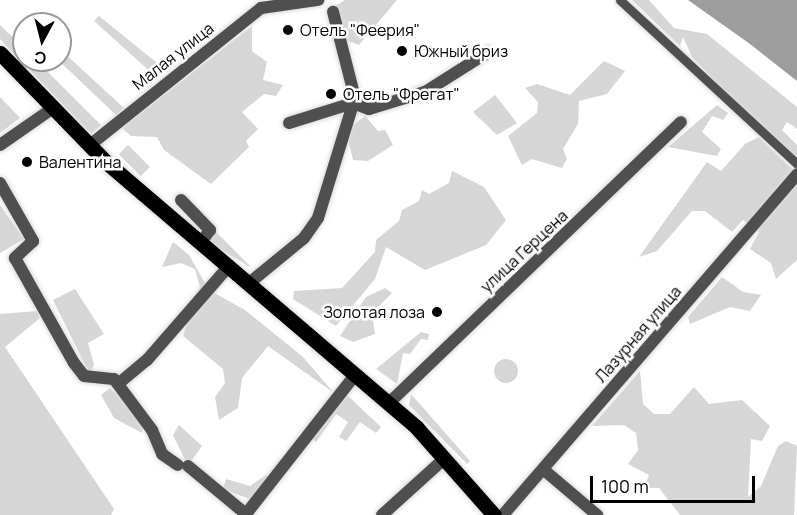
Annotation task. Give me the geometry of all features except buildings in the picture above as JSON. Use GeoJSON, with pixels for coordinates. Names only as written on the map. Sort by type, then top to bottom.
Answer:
{"type":"FeatureCollection","features":[{"type":"Feature","properties":{"kind":"main road"},"geometry":{"type":"LineString","coordinates":[[0,53],[90,145],[200,244],[388,403],[445,458],[494,515]]}},
{"type":"Feature","properties":{"kind":"street","name":"Малая улица"},"geometry":{"type":"LineString","coordinates":[[90,145],[261,8],[318,0]]}},
{"type":"Feature","properties":{"kind":"street"},"geometry":{"type":"LineString","coordinates":[[620,0],[797,164]]}},
{"type":"Feature","properties":{"kind":"street"},"geometry":{"type":"LineString","coordinates":[[248,285],[312,229],[353,103],[347,51],[333,12]]}},
{"type":"Feature","properties":{"kind":"street"},"geometry":{"type":"LineString","coordinates":[[289,123],[353,103],[369,108],[425,92],[488,52]]}},
{"type":"Feature","properties":{"kind":"street"},"geometry":{"type":"LineString","coordinates":[[0,145],[53,108]]}},
{"type":"Feature","properties":{"kind":"street","name":"улица Герцена"},"geometry":{"type":"LineString","coordinates":[[388,403],[681,122]]}},
{"type":"Feature","properties":{"kind":"street","name":"Лазурная улица"},"geometry":{"type":"LineString","coordinates":[[503,515],[797,174]]}},
{"type":"Feature","properties":{"kind":"street"},"geometry":{"type":"LineString","coordinates":[[0,183],[33,241],[15,258],[74,363],[84,376],[114,379],[152,430],[162,454],[183,465],[246,514],[355,375]]}},
{"type":"Feature","properties":{"kind":"street"},"geometry":{"type":"LineString","coordinates":[[181,200],[210,230],[200,244]]}},
{"type":"Feature","properties":{"kind":"street"},"geometry":{"type":"LineString","coordinates":[[118,384],[147,360],[228,267]]}},
{"type":"Feature","properties":{"kind":"street"},"geometry":{"type":"LineString","coordinates":[[382,515],[445,458]]}},
{"type":"Feature","properties":{"kind":"street"},"geometry":{"type":"LineString","coordinates":[[544,470],[597,515]]}},
{"type":"Feature","properties":{"kind":"shaded area"},"geometry":{"type":"Polygon","coordinates":[[[345,0],[397,0],[359,45],[348,41],[334,7],[345,0]]]}},
{"type":"Feature","properties":{"kind":"shaded area"},"geometry":{"type":"Polygon","coordinates":[[[632,0],[649,0],[674,28],[707,34],[797,107],[797,129],[787,122],[782,130],[797,145],[797,167],[692,57],[683,37],[680,46],[632,0]]]}},
{"type":"Feature","properties":{"kind":"shaded area"},"geometry":{"type":"Polygon","coordinates":[[[688,0],[797,0],[797,81],[750,44],[688,0]]]}},
{"type":"Feature","properties":{"kind":"shaded area"},"geometry":{"type":"Polygon","coordinates":[[[99,16],[162,67],[154,75],[94,21],[99,16]]]}},
{"type":"Feature","properties":{"kind":"shaded area"},"geometry":{"type":"Polygon","coordinates":[[[0,25],[12,36],[12,52],[0,39],[0,25]]]}},
{"type":"Feature","properties":{"kind":"shaded area"},"geometry":{"type":"Polygon","coordinates":[[[252,26],[252,51],[267,62],[263,80],[283,85],[276,96],[264,94],[242,112],[258,129],[246,141],[249,147],[211,184],[164,150],[157,137],[131,136],[122,128],[252,26]]]}},
{"type":"Feature","properties":{"kind":"shaded area"},"geometry":{"type":"Polygon","coordinates":[[[72,60],[124,108],[116,115],[71,72],[72,60]]]}},
{"type":"Feature","properties":{"kind":"shaded area"},"geometry":{"type":"Polygon","coordinates":[[[604,61],[625,71],[607,94],[579,101],[578,124],[563,149],[567,159],[562,168],[532,159],[522,165],[508,136],[537,113],[538,102],[525,88],[537,84],[570,95],[604,61]]]}},
{"type":"Feature","properties":{"kind":"shaded area"},"geometry":{"type":"Polygon","coordinates":[[[32,72],[48,72],[101,125],[91,134],[32,72]]]}},
{"type":"Feature","properties":{"kind":"shaded area"},"geometry":{"type":"Polygon","coordinates":[[[495,95],[517,123],[497,135],[473,112],[495,95]]]}},
{"type":"Feature","properties":{"kind":"shaded area"},"geometry":{"type":"Polygon","coordinates":[[[0,97],[20,118],[0,133],[0,97]]]}},
{"type":"Feature","properties":{"kind":"shaded area"},"geometry":{"type":"Polygon","coordinates":[[[717,105],[728,113],[723,120],[712,116],[702,132],[721,149],[717,156],[668,147],[717,105]]]}},
{"type":"Feature","properties":{"kind":"shaded area"},"geometry":{"type":"Polygon","coordinates":[[[365,116],[378,131],[385,130],[393,145],[368,161],[353,160],[346,131],[365,116]]]}},
{"type":"Feature","properties":{"kind":"shaded area"},"geometry":{"type":"Polygon","coordinates":[[[759,137],[797,174],[797,260],[776,279],[771,263],[750,249],[759,232],[743,220],[732,232],[705,211],[692,211],[657,251],[639,257],[707,162],[721,171],[745,144],[759,137]]]}},
{"type":"Feature","properties":{"kind":"shaded area"},"geometry":{"type":"Polygon","coordinates":[[[128,145],[150,167],[141,176],[119,154],[128,145]]]}},
{"type":"Feature","properties":{"kind":"shaded area"},"geometry":{"type":"Polygon","coordinates":[[[452,171],[484,187],[506,220],[486,245],[425,270],[386,247],[375,279],[336,326],[293,299],[294,291],[342,288],[375,252],[376,240],[399,221],[402,210],[419,201],[422,190],[429,194],[449,183],[452,171]]]}},
{"type":"Feature","properties":{"kind":"shaded area"},"geometry":{"type":"Polygon","coordinates":[[[0,205],[24,239],[0,253],[0,205]]]}},
{"type":"Feature","properties":{"kind":"shaded area"},"geometry":{"type":"Polygon","coordinates":[[[215,231],[252,268],[210,243],[215,231]]]}},
{"type":"Feature","properties":{"kind":"shaded area"},"geometry":{"type":"Polygon","coordinates":[[[173,242],[189,255],[209,290],[245,310],[303,357],[334,393],[268,346],[242,378],[238,408],[219,420],[215,397],[225,383],[223,369],[183,336],[200,287],[195,269],[181,263],[162,267],[173,242]]]}},
{"type":"Feature","properties":{"kind":"shaded area"},"geometry":{"type":"Polygon","coordinates":[[[722,277],[743,292],[761,295],[750,311],[730,307],[690,324],[688,317],[722,277]]]}},
{"type":"Feature","properties":{"kind":"shaded area"},"geometry":{"type":"Polygon","coordinates":[[[385,288],[392,293],[372,313],[375,334],[353,342],[340,336],[366,297],[385,288]]]}},
{"type":"Feature","properties":{"kind":"shaded area"},"geometry":{"type":"Polygon","coordinates":[[[75,289],[104,334],[88,343],[94,364],[90,375],[53,300],[75,289]]]}},
{"type":"Feature","properties":{"kind":"shaded area"},"geometry":{"type":"Polygon","coordinates":[[[37,311],[40,318],[5,347],[114,509],[111,515],[0,515],[0,314],[37,311]]]}},
{"type":"Feature","properties":{"kind":"shaded area"},"geometry":{"type":"Polygon","coordinates":[[[421,332],[429,334],[428,340],[421,339],[410,354],[403,353],[397,384],[376,369],[421,332]]]}},
{"type":"Feature","properties":{"kind":"shaded area"},"geometry":{"type":"Polygon","coordinates":[[[506,359],[515,362],[518,371],[515,380],[506,383],[497,380],[494,371],[497,362],[506,359]]]}},
{"type":"Feature","properties":{"kind":"shaded area"},"geometry":{"type":"Polygon","coordinates":[[[640,371],[643,404],[654,414],[670,414],[694,387],[709,404],[742,400],[770,426],[762,441],[751,439],[748,497],[761,486],[778,446],[786,441],[797,446],[794,515],[680,515],[659,488],[644,488],[649,475],[628,464],[638,450],[636,433],[624,425],[592,426],[640,371]]]}},
{"type":"Feature","properties":{"kind":"shaded area"},"geometry":{"type":"Polygon","coordinates":[[[110,388],[142,419],[142,433],[114,418],[101,395],[110,388]]]}},
{"type":"Feature","properties":{"kind":"shaded area"},"geometry":{"type":"Polygon","coordinates":[[[411,394],[470,461],[467,464],[409,405],[411,394]]]}},
{"type":"Feature","properties":{"kind":"shaded area"},"geometry":{"type":"Polygon","coordinates":[[[347,395],[381,427],[376,433],[360,422],[346,441],[339,437],[348,422],[336,414],[316,442],[312,439],[347,395]]]}},
{"type":"Feature","properties":{"kind":"shaded area"},"geometry":{"type":"Polygon","coordinates":[[[179,425],[202,446],[192,460],[185,460],[173,435],[179,425]]]}},
{"type":"Feature","properties":{"kind":"shaded area"},"geometry":{"type":"Polygon","coordinates":[[[266,475],[270,479],[255,501],[223,489],[226,479],[250,486],[266,475]]]}},
{"type":"Feature","properties":{"kind":"place","name":"Отель \"Феерия\""},"geometry":{"type":"Point","coordinates":[288,30]}},
{"type":"Feature","properties":{"kind":"place","name":"Южный бриз"},"geometry":{"type":"Point","coordinates":[402,51]}},
{"type":"Feature","properties":{"kind":"place","name":"Отель \"Фрегат\""},"geometry":{"type":"Point","coordinates":[331,94]}},
{"type":"Feature","properties":{"kind":"place","name":"Валентина"},"geometry":{"type":"Point","coordinates":[27,162]}},
{"type":"Feature","properties":{"kind":"place","name":"Золотая лоза"},"geometry":{"type":"Point","coordinates":[437,312]}}]}
